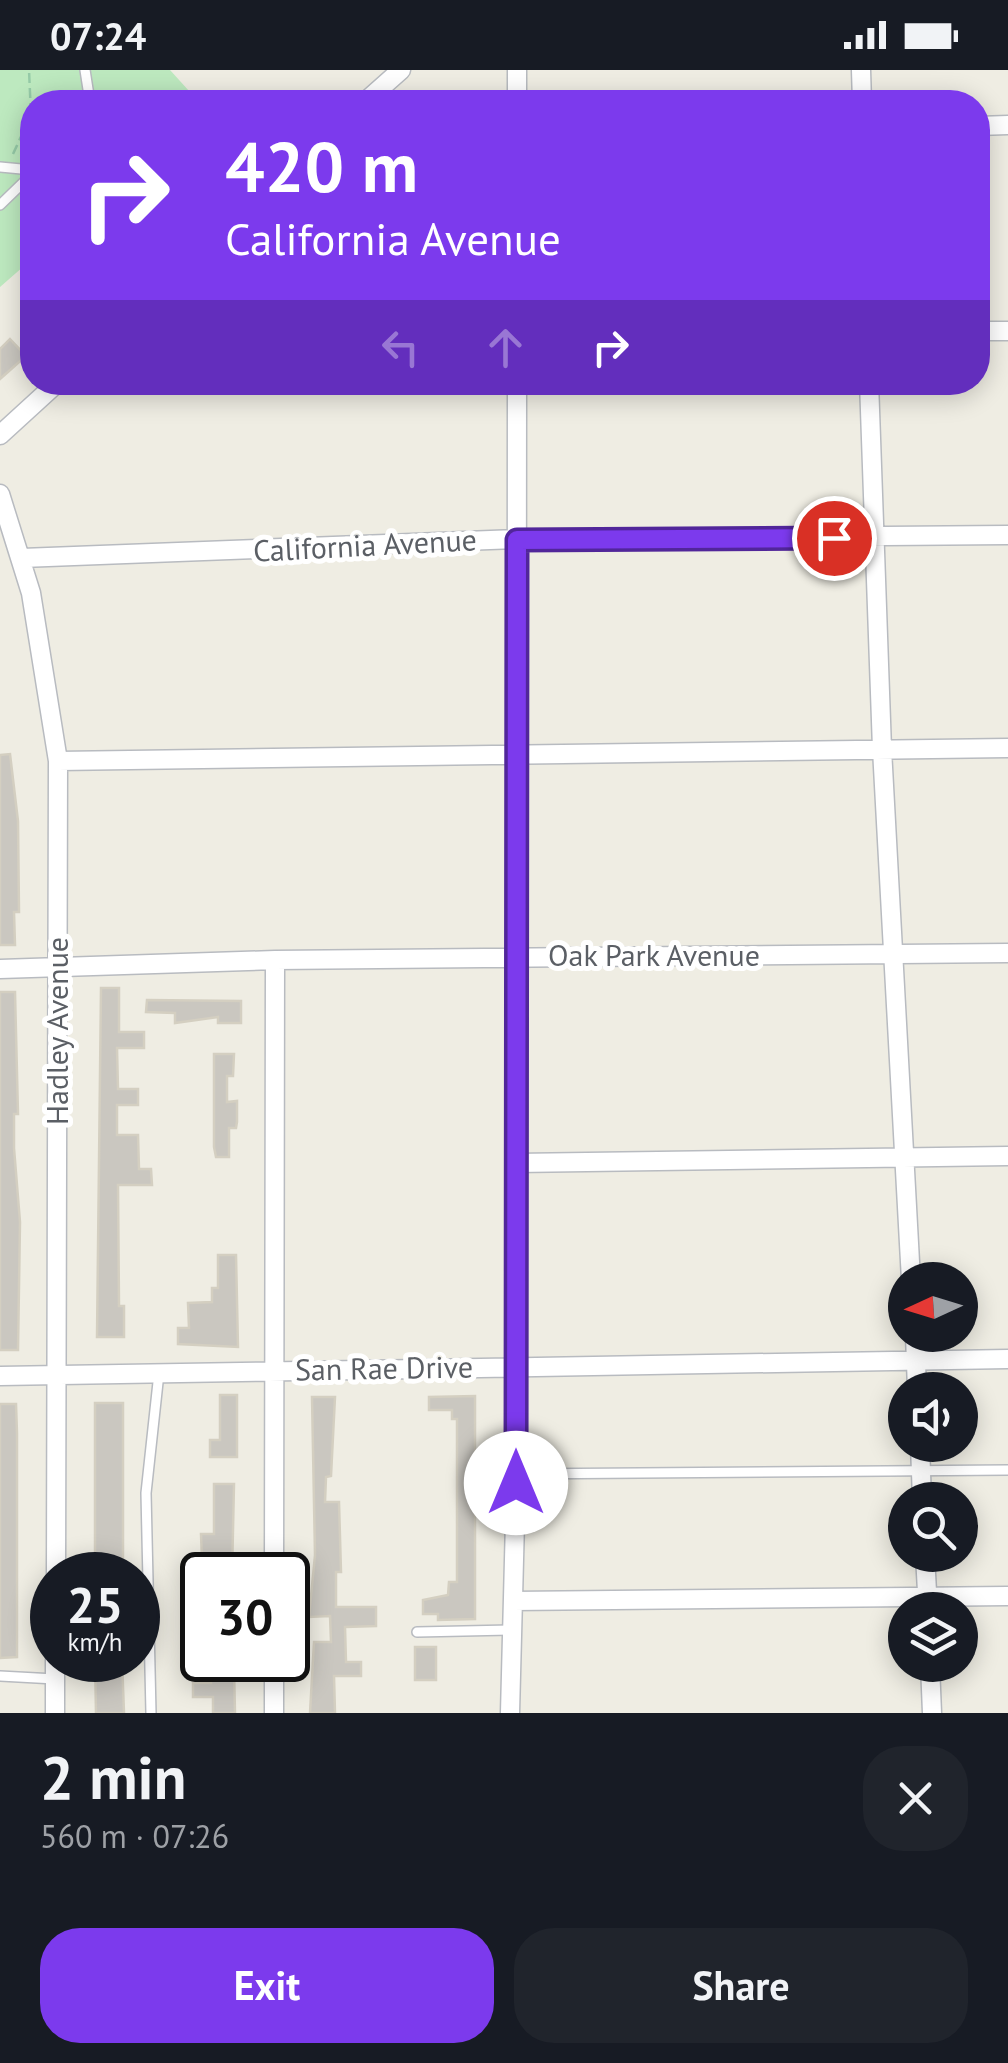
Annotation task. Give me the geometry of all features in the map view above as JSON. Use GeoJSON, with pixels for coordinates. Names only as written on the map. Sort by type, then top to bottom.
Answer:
{"type":"FeatureCollection","features":[{"type":"Feature","properties":{"kind":"street"},"geometry":{"type":"LineString","coordinates":[[379,90],[401,70]]}},
{"type":"Feature","properties":{"kind":"street"},"geometry":{"type":"LineString","coordinates":[[0,435],[44,395]]}},
{"type":"Feature","properties":{"kind":"street"},"geometry":{"type":"LineString","coordinates":[[510,1713],[516,1474],[517,395]]}},
{"type":"Feature","properties":{"kind":"street"},"geometry":{"type":"LineString","coordinates":[[869,395],[882,749],[910,1262]]}},
{"type":"Feature","properties":{"kind":"street","name":"Hadley Avenue"},"geometry":{"type":"LineString","coordinates":[[0,494],[22,558],[44,654],[58,760],[56,1552]]}},
{"type":"Feature","properties":{"kind":"street","name":"California Avenue"},"geometry":{"type":"LineString","coordinates":[[22,558],[517,540],[1008,535]]}},
{"type":"Feature","properties":{"kind":"street"},"geometry":{"type":"LineString","coordinates":[[58,760],[1008,748]]}},
{"type":"Feature","properties":{"kind":"street","name":"Oak Park Avenue"},"geometry":{"type":"LineString","coordinates":[[0,969],[275,960],[1008,952]]}},
{"type":"Feature","properties":{"kind":"street"},"geometry":{"type":"LineString","coordinates":[[274,1552],[275,960]]}},
{"type":"Feature","properties":{"kind":"street"},"geometry":{"type":"LineString","coordinates":[[516,1163],[1008,1156]]}},
{"type":"Feature","properties":{"kind":"street"},"geometry":{"type":"LineString","coordinates":[[916,1352],[917,1372]]}},
{"type":"Feature","properties":{"kind":"street","name":"San Rae Drive"},"geometry":{"type":"LineString","coordinates":[[0,1376],[1008,1360]]}},
{"type":"Feature","properties":{"kind":"street"},"geometry":{"type":"LineString","coordinates":[[921,1462],[921,1482]]}},
{"type":"Feature","properties":{"kind":"street"},"geometry":{"type":"LineString","coordinates":[[978,1599],[1008,1596]]}},
{"type":"Feature","properties":{"kind":"street"},"geometry":{"type":"LineString","coordinates":[[513,1601],[888,1604]]}},
{"type":"Feature","properties":{"kind":"street"},"geometry":{"type":"LineString","coordinates":[[55,1682],[55,1713]]}},
{"type":"Feature","properties":{"kind":"street"},"geometry":{"type":"LineString","coordinates":[[274,1682],[274,1713]]}},
{"type":"Feature","properties":{"kind":"street"},"geometry":{"type":"LineString","coordinates":[[931,1682],[932,1713]]}},
{"type":"Feature","properties":{"kind":"lane"},"geometry":{"type":"LineString","coordinates":[[0,205],[20,184]]}},
{"type":"Feature","properties":{"kind":"lane"},"geometry":{"type":"LineString","coordinates":[[151,1713],[146,1493],[159,1373]]}},
{"type":"Feature","properties":{"kind":"lane"},"geometry":{"type":"LineString","coordinates":[[516,1474],[1008,1470]]}},
{"type":"Feature","properties":{"kind":"lane"},"geometry":{"type":"LineString","coordinates":[[417,1632],[512,1630]]}},
{"type":"Feature","properties":{"kind":"lane"},"geometry":{"type":"LineString","coordinates":[[0,1676],[30,1678]]}},
{"type":"Feature","properties":{"kind":"path"},"geometry":{"type":"LineString","coordinates":[[5,167],[20,138]]}},
{"type":"Feature","properties":{"kind":"path"},"geometry":{"type":"LineString","coordinates":[[0,154],[13,154]]}},
{"type":"Feature","properties":{"kind":"green space"},"geometry":{"type":"Polygon","coordinates":[[[0,70],[170,70],[188,90],[20,90],[20,270],[0,287],[0,70]]]}},
{"type":"Feature","properties":{"kind":"building"},"geometry":{"type":"Polygon","coordinates":[[[10,339],[20,350],[20,361],[0,379],[0,349],[10,339]]]}},
{"type":"Feature","properties":{"kind":"building"},"geometry":{"type":"Polygon","coordinates":[[[10,754],[18,821],[19,912],[14,912],[15,945],[0,945],[0,755],[10,754]]]}},
{"type":"Feature","properties":{"kind":"building"},"geometry":{"type":"Polygon","coordinates":[[[101,988],[119,988],[119,1032],[144,1032],[144,1048],[117,1048],[118,1089],[138,1089],[138,1105],[117,1105],[117,1135],[138,1135],[139,1169],[151,1169],[152,1185],[118,1185],[119,1306],[124,1306],[124,1337],[97,1337],[101,988]]]}},
{"type":"Feature","properties":{"kind":"building"},"geometry":{"type":"Polygon","coordinates":[[[0,992],[15,992],[18,1114],[14,1114],[14,1148],[20,1222],[18,1350],[0,1350],[0,992]]]}},
{"type":"Feature","properties":{"kind":"building"},"geometry":{"type":"Polygon","coordinates":[[[147,1000],[241,1001],[241,1023],[218,1023],[218,1017],[175,1023],[175,1013],[146,1012],[147,1000]]]}},
{"type":"Feature","properties":{"kind":"building"},"geometry":{"type":"Polygon","coordinates":[[[214,1054],[234,1054],[233,1076],[227,1076],[227,1102],[237,1101],[237,1122],[236,1128],[229,1128],[229,1157],[216,1157],[214,1147],[214,1054]]]}},
{"type":"Feature","properties":{"kind":"building"},"geometry":{"type":"Polygon","coordinates":[[[218,1255],[236,1255],[238,1347],[178,1344],[178,1328],[189,1328],[188,1303],[212,1302],[212,1288],[218,1288],[218,1255]]]}},
{"type":"Feature","properties":{"kind":"building"},"geometry":{"type":"Polygon","coordinates":[[[220,1395],[237,1395],[237,1457],[210,1457],[210,1440],[220,1440],[220,1395]]]}},
{"type":"Feature","properties":{"kind":"building"},"geometry":{"type":"Polygon","coordinates":[[[475,1396],[475,1619],[438,1620],[438,1614],[423,1614],[423,1600],[448,1595],[449,1582],[457,1582],[457,1419],[452,1419],[452,1410],[429,1410],[429,1397],[475,1396]]]}},
{"type":"Feature","properties":{"kind":"building"},"geometry":{"type":"Polygon","coordinates":[[[312,1397],[335,1397],[331,1476],[326,1477],[325,1502],[339,1502],[341,1572],[336,1572],[336,1607],[376,1607],[376,1626],[345,1627],[346,1662],[361,1662],[361,1676],[334,1676],[335,1713],[310,1713],[314,1642],[331,1642],[330,1616],[310,1617],[315,1555],[312,1397]]]}},
{"type":"Feature","properties":{"kind":"building"},"geometry":{"type":"Polygon","coordinates":[[[95,1403],[123,1403],[123,1552],[95,1552],[95,1403]]]}},
{"type":"Feature","properties":{"kind":"building"},"geometry":{"type":"Polygon","coordinates":[[[0,1404],[16,1404],[17,1657],[0,1658],[0,1404]]]}},
{"type":"Feature","properties":{"kind":"building"},"geometry":{"type":"Polygon","coordinates":[[[214,1484],[234,1484],[233,1552],[202,1552],[201,1534],[214,1534],[214,1484]]]}},
{"type":"Feature","properties":{"kind":"building"},"geometry":{"type":"Polygon","coordinates":[[[415,1647],[436,1647],[436,1680],[415,1680],[415,1647]]]}},
{"type":"Feature","properties":{"kind":"building"},"geometry":{"type":"Polygon","coordinates":[[[95,1682],[123,1682],[124,1713],[96,1713],[95,1682]]]}},
{"type":"Feature","properties":{"kind":"building"},"geometry":{"type":"Polygon","coordinates":[[[234,1682],[235,1713],[213,1713],[213,1697],[193,1697],[193,1683],[234,1682]]]}},
{"type":"Feature","properties":{"kind":"route"},"geometry":{"type":"LineString","coordinates":[[516,1483],[517,540],[834,538]]}}]}
